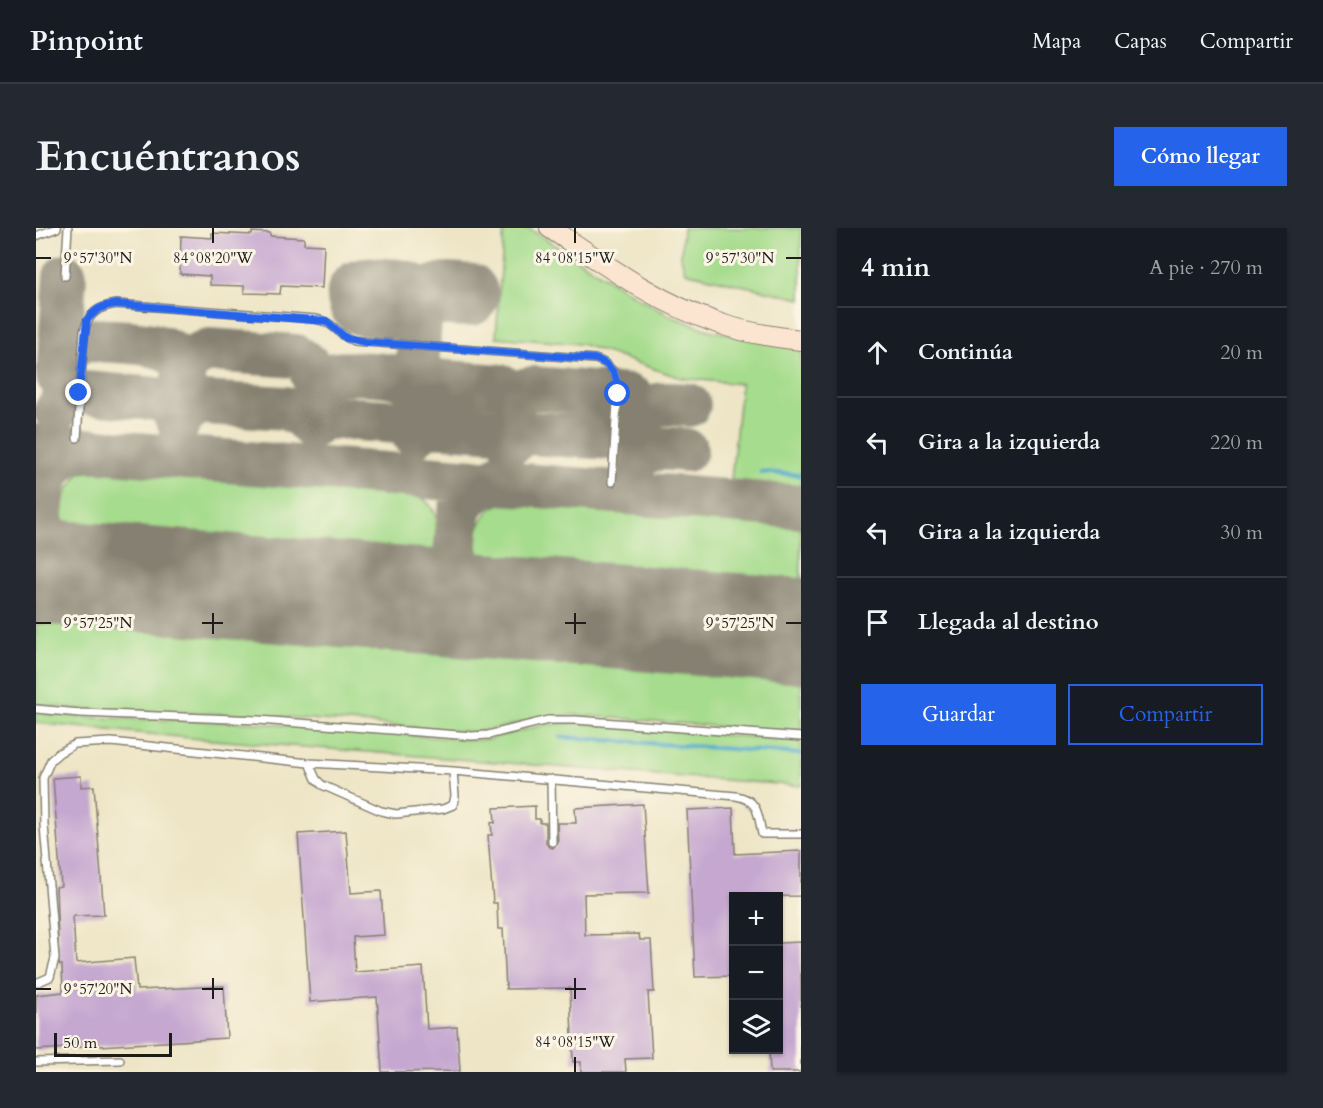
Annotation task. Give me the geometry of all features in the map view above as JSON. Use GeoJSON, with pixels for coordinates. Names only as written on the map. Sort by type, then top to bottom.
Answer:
{"type":"FeatureCollection","features":[{"type":"Feature","properties":{"kind":"main road"},"geometry":{"type":"LineString","coordinates":[[550,228],[640,287],[681,308],[715,322],[801,340]]}},
{"type":"Feature","properties":{"kind":"lane"},"geometry":{"type":"LineString","coordinates":[[41,228],[49,232]]}},
{"type":"Feature","properties":{"kind":"lane"},"geometry":{"type":"LineString","coordinates":[[36,236],[57,228]]}},
{"type":"Feature","properties":{"kind":"lane"},"geometry":{"type":"LineString","coordinates":[[65,276],[68,228]]}},
{"type":"Feature","properties":{"kind":"lane"},"geometry":{"type":"LineString","coordinates":[[77,438],[84,331],[87,320],[94,311],[103,306],[116,304],[316,319],[326,321],[346,338],[354,341],[595,359],[605,362],[613,371],[618,388],[612,482]]}},
{"type":"Feature","properties":{"kind":"lane"},"geometry":{"type":"LineString","coordinates":[[36,710],[258,720],[472,736],[488,735],[548,720],[576,720],[801,737]]}},
{"type":"Feature","properties":{"kind":"lane"},"geometry":{"type":"LineString","coordinates":[[36,983],[50,977],[55,958],[42,795],[43,778],[46,769],[59,753],[75,744],[111,742],[309,763],[453,771],[745,797],[753,801],[762,834],[801,834]]}},
{"type":"Feature","properties":{"kind":"lane"},"geometry":{"type":"LineString","coordinates":[[309,763],[316,779],[322,785],[381,812],[396,814],[443,809],[453,805],[455,796],[453,771]]}},
{"type":"Feature","properties":{"kind":"lane"},"geometry":{"type":"LineString","coordinates":[[551,779],[552,842]]}},
{"type":"Feature","properties":{"kind":"lane"},"geometry":{"type":"LineString","coordinates":[[36,1062],[120,1060]]}},
{"type":"Feature","properties":{"kind":"green space"},"geometry":{"type":"Polygon","coordinates":[[[504,228],[528,228],[638,298],[673,317],[709,330],[801,346],[801,495],[730,490],[741,384],[681,378],[581,344],[496,337],[504,228]]]}},
{"type":"Feature","properties":{"kind":"green space"},"geometry":{"type":"Polygon","coordinates":[[[683,228],[801,228],[801,299],[685,272],[681,257],[683,228]]]}},
{"type":"Feature","properties":{"kind":"green space"},"geometry":{"type":"Polygon","coordinates":[[[98,471],[413,495],[425,500],[434,511],[439,538],[434,550],[428,556],[403,565],[88,540],[74,534],[65,524],[62,516],[63,501],[70,486],[80,473],[98,471]]]}},
{"type":"Feature","properties":{"kind":"green space"},"geometry":{"type":"Polygon","coordinates":[[[517,498],[801,521],[801,596],[507,573],[484,561],[477,544],[477,536],[486,514],[498,505],[517,504],[517,498]]]}},
{"type":"Feature","properties":{"kind":"green space"},"geometry":{"type":"Polygon","coordinates":[[[36,604],[801,665],[801,733],[577,715],[548,716],[487,731],[472,732],[259,715],[80,709],[36,705],[36,604]]]}},
{"type":"Feature","properties":{"kind":"green space"},"geometry":{"type":"Polygon","coordinates":[[[36,713],[80,717],[258,723],[472,740],[488,739],[548,724],[576,723],[801,741],[801,786],[201,739],[36,723],[36,713]]]}},
{"type":"Feature","properties":{"kind":"building"},"geometry":{"type":"Polygon","coordinates":[[[252,232],[270,233],[270,236],[304,238],[304,244],[324,245],[322,288],[281,286],[280,294],[244,293],[244,286],[210,285],[210,276],[180,274],[181,236],[212,238],[212,233],[252,235],[252,232]]]}},
{"type":"Feature","properties":{"kind":"building"},"geometry":{"type":"Polygon","coordinates":[[[81,776],[81,787],[94,786],[104,915],[73,916],[76,963],[134,958],[137,990],[224,986],[227,1038],[36,1050],[36,995],[63,992],[62,965],[59,963],[56,887],[61,886],[53,778],[81,776]]]}},
{"type":"Feature","properties":{"kind":"building"},"geometry":{"type":"Polygon","coordinates":[[[643,804],[649,893],[584,894],[585,935],[639,934],[640,940],[651,940],[654,992],[648,992],[652,1058],[625,1059],[626,1072],[581,1072],[581,1062],[573,1062],[570,988],[506,989],[503,929],[498,929],[497,903],[493,903],[488,835],[492,835],[491,822],[495,823],[494,808],[535,806],[535,819],[540,819],[540,823],[546,823],[546,843],[553,848],[558,842],[557,823],[576,823],[575,808],[643,804]]]}},
{"type":"Feature","properties":{"kind":"building"},"geometry":{"type":"Polygon","coordinates":[[[733,808],[735,854],[801,851],[801,896],[783,896],[783,892],[729,892],[729,976],[695,977],[687,810],[733,808]]]}},
{"type":"Feature","properties":{"kind":"building"},"geometry":{"type":"Polygon","coordinates":[[[346,831],[351,893],[381,891],[384,935],[353,937],[355,972],[423,967],[427,1029],[457,1027],[460,1071],[382,1072],[377,997],[310,1002],[298,834],[346,831]]]}},
{"type":"Feature","properties":{"kind":"building"},"geometry":{"type":"Polygon","coordinates":[[[801,942],[801,1072],[770,1072],[769,1054],[783,1054],[783,943],[801,942]]]}},
{"type":"Feature","properties":{"kind":"waterway"},"geometry":{"type":"LineString","coordinates":[[761,472],[801,475]]}},
{"type":"Feature","properties":{"kind":"waterway"},"geometry":{"type":"LineString","coordinates":[[561,737],[801,754]]}},
{"type":"Feature","properties":{"kind":"taxiway"},"geometry":{"type":"LineString","coordinates":[[58,376],[65,276]]}},
{"type":"Feature","properties":{"kind":"taxiway"},"geometry":{"type":"LineString","coordinates":[[415,413],[421,298],[416,288],[399,281],[380,280],[360,281],[350,288],[350,303],[354,310],[370,316],[402,319],[419,330]]}},
{"type":"Feature","properties":{"kind":"taxiway"},"geometry":{"type":"LineString","coordinates":[[420,321],[425,313],[436,305],[472,304],[476,293],[473,286],[444,284],[433,288],[421,298]]}},
{"type":"Feature","properties":{"kind":"taxiway"},"geometry":{"type":"LineString","coordinates":[[59,361],[69,348],[78,343],[93,340],[156,346],[176,356],[182,364],[181,397]]}},
{"type":"Feature","properties":{"kind":"taxiway"},"geometry":{"type":"LineString","coordinates":[[183,371],[194,356],[209,350],[296,356],[308,364],[316,385],[321,377],[328,375],[374,374],[404,380],[417,391],[428,382],[434,381],[502,386],[511,393],[514,399],[527,389],[533,388],[629,396],[636,400],[642,415],[658,405],[689,405]]}},
{"type":"Feature","properties":{"kind":"taxiway"},"geometry":{"type":"LineString","coordinates":[[56,411],[68,398],[86,393],[157,399],[171,408],[179,423],[192,407],[205,403],[285,408],[301,416],[312,427],[321,419],[328,417],[398,422],[409,428],[414,436],[424,427],[432,425],[497,430],[506,435],[512,443],[521,434],[528,433],[614,438],[630,444],[638,459],[654,450],[686,450]]}},
{"type":"Feature","properties":{"kind":"taxiway"},"geometry":{"type":"LineString","coordinates":[[36,446],[801,507]]}},
{"type":"Feature","properties":{"kind":"taxiway"},"geometry":{"type":"LineString","coordinates":[[36,547],[40,541],[42,498],[49,474],[66,456],[80,450]]}},
{"type":"Feature","properties":{"kind":"taxiway"},"geometry":{"type":"LineString","coordinates":[[421,601],[442,587],[452,573],[458,517],[463,504],[477,490],[504,473]]}},
{"type":"Feature","properties":{"kind":"taxiway"},"geometry":{"type":"LineString","coordinates":[[40,541],[50,560],[70,573]]}},
{"type":"Feature","properties":{"kind":"taxiway"},"geometry":{"type":"LineString","coordinates":[[453,571],[464,591],[482,606]]}},
{"type":"Feature","properties":{"kind":"runway"},"geometry":{"type":"LineString","coordinates":[[36,571],[801,631]]}},
{"type":"Feature","properties":{"kind":"route"},"geometry":{"type":"LineString","coordinates":[[79,393],[87,320],[94,311],[103,306],[116,304],[316,319],[333,325],[346,338],[354,341],[595,359],[605,362],[613,371],[617,379],[618,394]]}}]}
